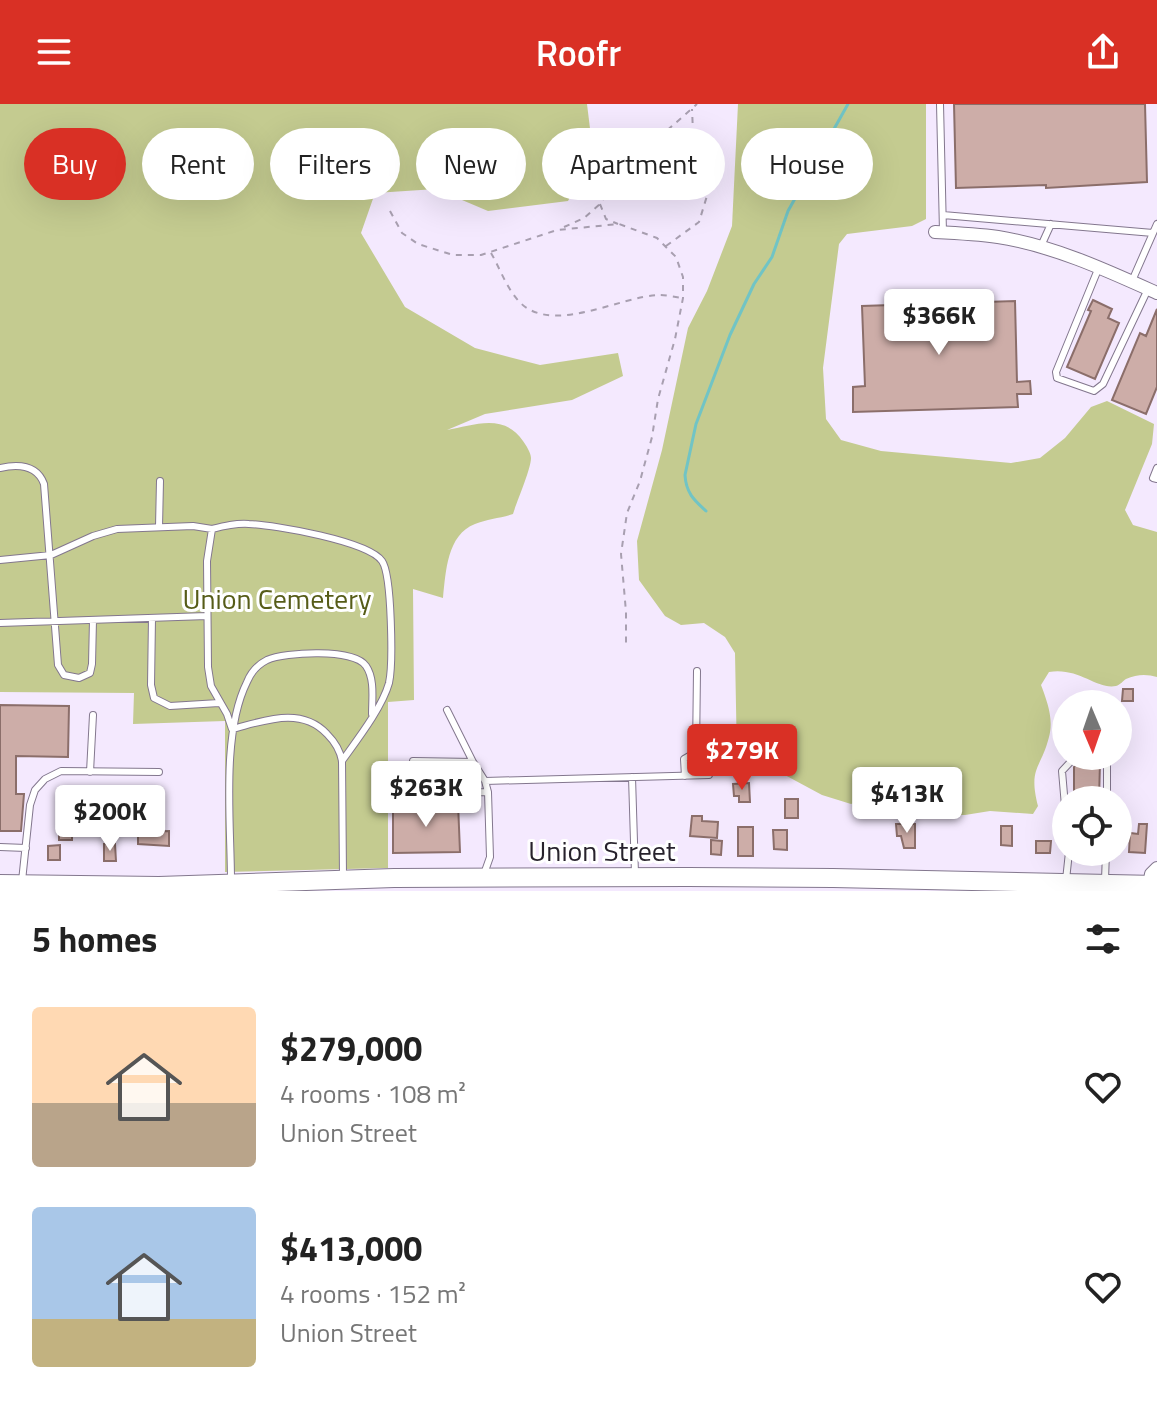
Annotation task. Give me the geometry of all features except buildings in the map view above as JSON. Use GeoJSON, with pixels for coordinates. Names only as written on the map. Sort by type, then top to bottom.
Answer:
{"type":"FeatureCollection","features":[{"type":"Feature","properties":{"kind":"main road","name":"Union Street"},"geometry":{"type":"LineString","coordinates":[[0,884],[159,889],[231,885],[305,886],[343,881],[483,884],[635,877],[833,884],[982,886],[1066,883],[1104,888],[1154,879]]}},
{"type":"Feature","properties":{"kind":"street"},"geometry":{"type":"LineString","coordinates":[[939,232],[999,237],[1040,247],[1099,267],[1152,291]]}},
{"type":"Feature","properties":{"kind":"lane"},"geometry":{"type":"LineString","coordinates":[[939,232],[943,215],[940,104]]}},
{"type":"Feature","properties":{"kind":"lane"},"geometry":{"type":"LineString","coordinates":[[943,215],[1153,233]]}},
{"type":"Feature","properties":{"kind":"lane"},"geometry":{"type":"LineString","coordinates":[[1040,247],[1051,224]]}},
{"type":"Feature","properties":{"kind":"lane"},"geometry":{"type":"LineString","coordinates":[[1132,281],[1157,224]]}},
{"type":"Feature","properties":{"kind":"lane"},"geometry":{"type":"LineString","coordinates":[[1099,267],[1056,372],[1057,378],[1094,391],[1103,384],[1152,291]]}},
{"type":"Feature","properties":{"kind":"lane"},"geometry":{"type":"LineString","coordinates":[[0,468],[25,467],[34,470],[43,479],[58,668],[64,675],[79,678],[91,670],[93,620]]}},
{"type":"Feature","properties":{"kind":"lane"},"geometry":{"type":"LineString","coordinates":[[1157,468],[1153,478],[1157,479]]}},
{"type":"Feature","properties":{"kind":"lane"},"geometry":{"type":"LineString","coordinates":[[159,527],[160,481]]}},
{"type":"Feature","properties":{"kind":"lane"},"geometry":{"type":"LineString","coordinates":[[0,560],[51,555],[113,530],[159,527],[198,526],[212,529],[244,524],[360,545],[378,556],[386,569],[389,583],[390,673],[388,686],[342,761]]}},
{"type":"Feature","properties":{"kind":"lane"},"geometry":{"type":"LineString","coordinates":[[212,529],[207,561],[209,677],[232,729]]}},
{"type":"Feature","properties":{"kind":"lane"},"geometry":{"type":"LineString","coordinates":[[0,623],[207,616]]}},
{"type":"Feature","properties":{"kind":"lane"},"geometry":{"type":"LineString","coordinates":[[152,618],[151,685],[154,698],[170,706],[219,703]]}},
{"type":"Feature","properties":{"kind":"lane"},"geometry":{"type":"LineString","coordinates":[[231,885],[232,729],[251,674],[266,661],[284,656],[345,654],[361,660],[371,677],[372,714]]}},
{"type":"Feature","properties":{"kind":"lane"},"geometry":{"type":"LineString","coordinates":[[696,752],[697,671]]}},
{"type":"Feature","properties":{"kind":"lane"},"geometry":{"type":"LineString","coordinates":[[447,710],[488,792],[490,857],[483,884]]}},
{"type":"Feature","properties":{"kind":"lane"},"geometry":{"type":"LineString","coordinates":[[90,772],[93,715]]}},
{"type":"Feature","properties":{"kind":"lane"},"geometry":{"type":"LineString","coordinates":[[232,729],[285,717],[303,719],[319,726],[328,735],[342,761],[343,881]]}},
{"type":"Feature","properties":{"kind":"lane"},"geometry":{"type":"LineString","coordinates":[[485,781],[709,775],[711,760],[696,752]]}},
{"type":"Feature","properties":{"kind":"lane"},"geometry":{"type":"LineString","coordinates":[[685,776],[684,759],[696,752]]}},
{"type":"Feature","properties":{"kind":"lane"},"geometry":{"type":"LineString","coordinates":[[473,762],[413,761],[413,793],[488,792]]}},
{"type":"Feature","properties":{"kind":"lane"},"geometry":{"type":"LineString","coordinates":[[22,885],[32,799],[40,783],[55,772],[159,772]]}},
{"type":"Feature","properties":{"kind":"lane"},"geometry":{"type":"LineString","coordinates":[[632,777],[635,877]]}},
{"type":"Feature","properties":{"kind":"lane"},"geometry":{"type":"LineString","coordinates":[[0,847],[26,848]]}},
{"type":"Feature","properties":{"kind":"lane"},"geometry":{"type":"LineString","coordinates":[[1066,883],[1068,866]]}},
{"type":"Feature","properties":{"kind":"lane"},"geometry":{"type":"LineString","coordinates":[[1104,888],[1105,866]]}},
{"type":"Feature","properties":{"kind":"path"},"geometry":{"type":"LineString","coordinates":[[670,128],[697,104]]}},
{"type":"Feature","properties":{"kind":"path"},"geometry":{"type":"LineString","coordinates":[[692,108],[694,128]]}},
{"type":"Feature","properties":{"kind":"path"},"geometry":{"type":"LineString","coordinates":[[390,211],[402,233],[418,244],[453,255],[490,252],[560,230],[584,218],[602,200]]}},
{"type":"Feature","properties":{"kind":"path"},"geometry":{"type":"LineString","coordinates":[[666,247],[699,222],[706,200]]}},
{"type":"Feature","properties":{"kind":"path"},"geometry":{"type":"LineString","coordinates":[[600,204],[606,219],[657,238],[676,257],[683,277],[683,298],[658,399],[652,437],[627,513],[621,554],[626,645]]}},
{"type":"Feature","properties":{"kind":"path"},"geometry":{"type":"LineString","coordinates":[[560,230],[619,224]]}},
{"type":"Feature","properties":{"kind":"path"},"geometry":{"type":"LineString","coordinates":[[490,252],[505,283],[523,305],[540,314],[576,313],[658,295],[683,298]]}},
{"type":"Feature","properties":{"kind":"green space","name":"Union Cemetery"},"geometry":{"type":"Polygon","coordinates":[[[0,104],[587,104],[590,128],[542,128],[542,200],[568,201],[488,211],[462,200],[526,200],[526,128],[416,128],[416,190],[400,191],[400,128],[270,128],[270,200],[373,200],[361,233],[405,307],[475,348],[540,365],[618,353],[623,376],[572,400],[485,414],[447,430],[487,423],[507,426],[526,445],[531,456],[513,514],[475,524],[466,529],[453,545],[443,598],[413,589],[414,700],[388,702],[388,868],[225,872],[225,721],[133,724],[134,693],[0,692],[0,104]]]}},
{"type":"Feature","properties":{"kind":"green space"},"geometry":{"type":"Polygon","coordinates":[[[738,104],[926,104],[926,219],[912,226],[847,234],[839,244],[823,368],[826,419],[841,440],[881,451],[1011,463],[1040,458],[1065,438],[1091,407],[1107,401],[1154,424],[1152,444],[1125,510],[1133,525],[1157,532],[1157,677],[1138,675],[1109,686],[1078,675],[1049,672],[1041,685],[1051,724],[1046,748],[1035,775],[1038,806],[1033,814],[990,811],[965,815],[917,815],[884,799],[867,799],[851,804],[822,795],[783,774],[751,771],[737,759],[735,653],[725,637],[704,623],[681,625],[665,616],[639,580],[637,541],[662,450],[688,328],[707,291],[732,226],[738,104]]]}},
{"type":"Feature","properties":{"kind":"waterway"},"geometry":{"type":"LineString","coordinates":[[706,511],[691,496],[685,475],[696,424],[730,335],[754,284],[772,257],[788,211],[848,104]]}}]}
